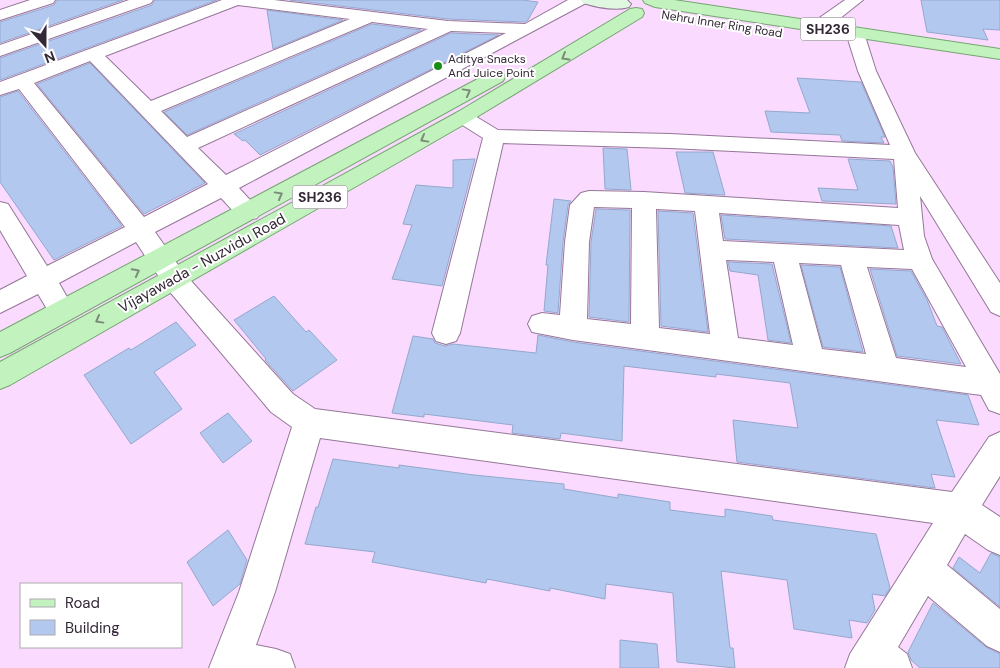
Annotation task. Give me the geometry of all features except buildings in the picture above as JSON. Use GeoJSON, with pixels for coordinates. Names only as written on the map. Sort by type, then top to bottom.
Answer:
{"type":"FeatureCollection","features":[{"type":"Feature","properties":{"kind":"main road","name":"SH236"},"geometry":{"type":"LineString","coordinates":[[638,6],[818,27],[856,39],[1000,54]]}},
{"type":"Feature","properties":{"kind":"main road","name":"Nehru Inner Ring Road"},"geometry":{"type":"LineString","coordinates":[[638,6],[715,24],[856,39],[1000,66]]}},
{"type":"Feature","properties":{"kind":"main road","name":"Vijayawada - Nuzvidu Road"},"geometry":{"type":"LineString","coordinates":[[0,345],[62,311],[168,269],[463,117],[638,6]]}},
{"type":"Feature","properties":{"kind":"main road","name":"Vijayawada - Nuzvidu Road"},"geometry":{"type":"LineString","coordinates":[[0,376],[168,269],[249,212],[575,33],[638,6]]}},
{"type":"Feature","properties":{"kind":"street"},"geometry":{"type":"LineString","coordinates":[[0,15],[47,0]]}},
{"type":"Feature","properties":{"kind":"street"},"geometry":{"type":"LineString","coordinates":[[0,51],[144,0]]}},
{"type":"Feature","properties":{"kind":"street"},"geometry":{"type":"LineString","coordinates":[[0,88],[236,0],[448,26],[528,29]]}},
{"type":"Feature","properties":{"kind":"street"},"geometry":{"type":"LineString","coordinates":[[0,302],[528,29],[580,0]]}},
{"type":"Feature","properties":{"kind":"street"},"geometry":{"type":"LineString","coordinates":[[589,0],[638,6]]}},
{"type":"Feature","properties":{"kind":"street"},"geometry":{"type":"LineString","coordinates":[[818,27],[855,0]]}},
{"type":"Feature","properties":{"kind":"street"},"geometry":{"type":"LineString","coordinates":[[148,109],[370,17]]}},
{"type":"Feature","properties":{"kind":"street"},"geometry":{"type":"LineString","coordinates":[[185,146],[448,26]]}},
{"type":"Feature","properties":{"kind":"street"},"geometry":{"type":"LineString","coordinates":[[856,39],[904,153],[1000,305]]}},
{"type":"Feature","properties":{"kind":"street"},"geometry":{"type":"LineString","coordinates":[[93,54],[249,212]]}},
{"type":"Feature","properties":{"kind":"street"},"geometry":{"type":"LineString","coordinates":[[22,80],[140,229],[168,269],[282,403],[309,422],[960,510],[1000,538]]}},
{"type":"Feature","properties":{"kind":"street"},"geometry":{"type":"LineString","coordinates":[[463,117],[494,136],[904,153]]}},
{"type":"Feature","properties":{"kind":"street"},"geometry":{"type":"LineString","coordinates":[[446,333],[494,136]]}},
{"type":"Feature","properties":{"kind":"street"},"geometry":{"type":"LineString","coordinates":[[904,153],[909,217],[912,236],[920,260],[994,392]]}},
{"type":"Feature","properties":{"kind":"street"},"geometry":{"type":"LineString","coordinates":[[573,329],[582,205],[585,201],[594,198],[909,217]]}},
{"type":"Feature","properties":{"kind":"street"},"geometry":{"type":"LineString","coordinates":[[644,200],[645,338]]}},
{"type":"Feature","properties":{"kind":"street"},"geometry":{"type":"LineString","coordinates":[[706,204],[714,250],[726,349]]}},
{"type":"Feature","properties":{"kind":"street"},"geometry":{"type":"LineString","coordinates":[[3,221],[43,279],[62,311]]}},
{"type":"Feature","properties":{"kind":"street"},"geometry":{"type":"LineString","coordinates":[[714,250],[920,260]]}},
{"type":"Feature","properties":{"kind":"street"},"geometry":{"type":"LineString","coordinates":[[784,253],[811,360]]}},
{"type":"Feature","properties":{"kind":"street"},"geometry":{"type":"LineString","coordinates":[[851,256],[885,370]]}},
{"type":"Feature","properties":{"kind":"street"},"geometry":{"type":"LineString","coordinates":[[542,324],[885,370],[994,392]]}},
{"type":"Feature","properties":{"kind":"street"},"geometry":{"type":"LineString","coordinates":[[276,668],[229,664],[257,592],[309,422]]}},
{"type":"Feature","properties":{"kind":"street"},"geometry":{"type":"LineString","coordinates":[[877,662],[924,568],[1000,447]]}},
{"type":"Feature","properties":{"kind":"street"},"geometry":{"type":"LineString","coordinates":[[924,568],[1000,633]]}},
{"type":"Feature","properties":{"kind":"place","name":"Aditya Snacks And Juice Point"},"geometry":{"type":"Point","coordinates":[438,66]}}]}
